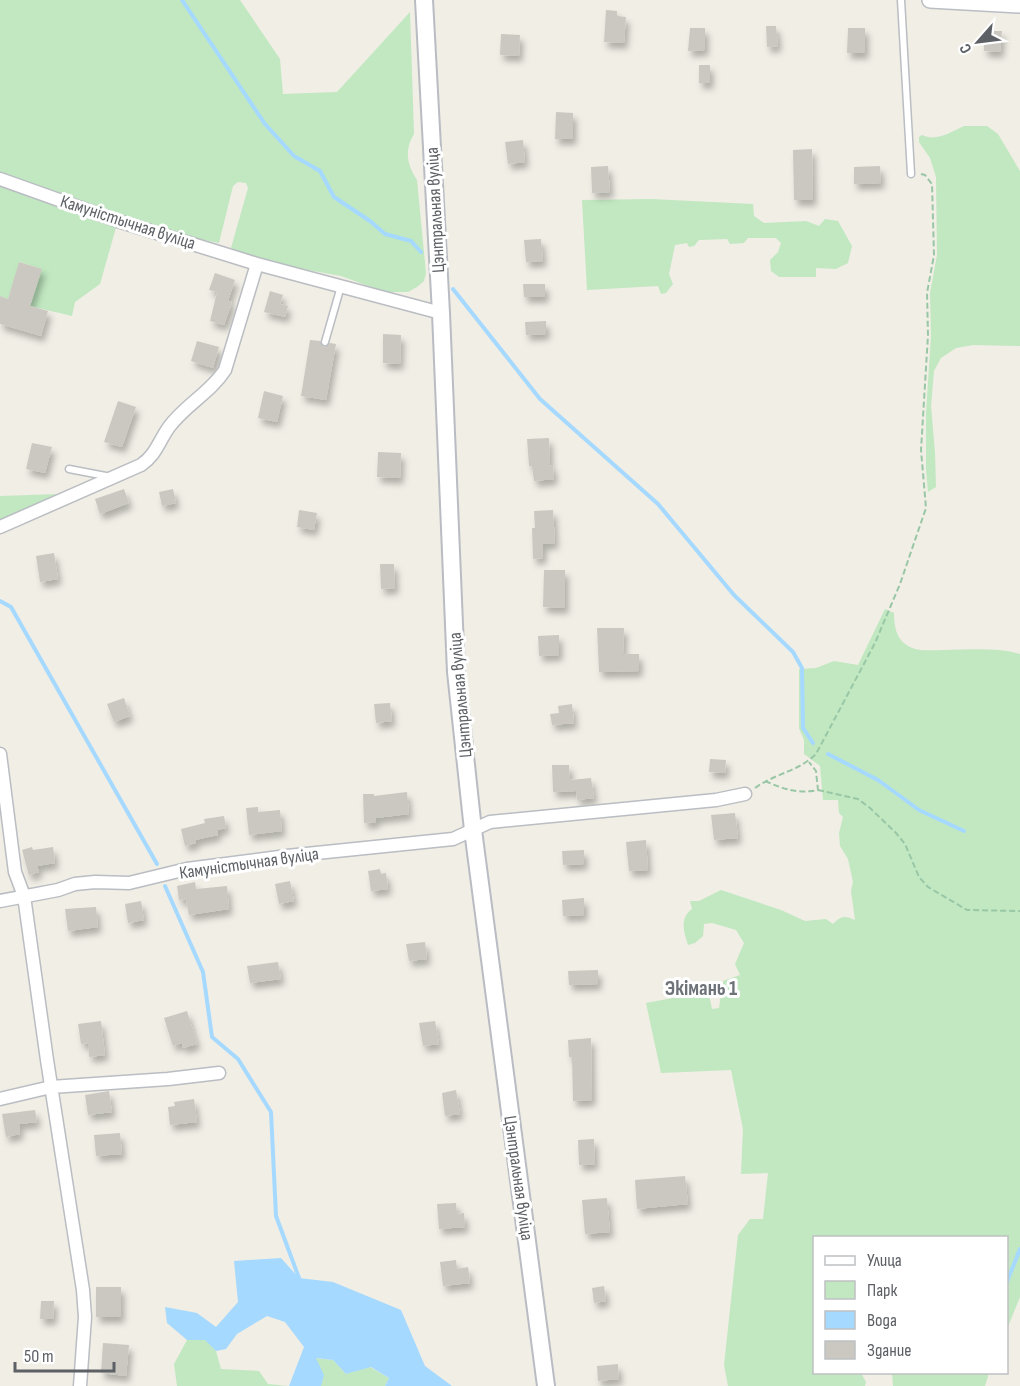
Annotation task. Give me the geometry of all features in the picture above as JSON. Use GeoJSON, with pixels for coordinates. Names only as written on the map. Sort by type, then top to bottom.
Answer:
{"type":"FeatureCollection","features":[{"type":"Feature","properties":{"kind":"main road","name":"Цэнтральная вуліца"},"geometry":{"type":"LineString","coordinates":[[424,0],[441,313],[456,672],[473,830],[546,1386]]}},
{"type":"Feature","properties":{"kind":"street"},"geometry":{"type":"LineString","coordinates":[[930,0],[1020,5]]}},
{"type":"Feature","properties":{"kind":"street","name":"Камуністычная вуліца"},"geometry":{"type":"LineString","coordinates":[[0,179],[118,220],[257,264],[441,313]]}},
{"type":"Feature","properties":{"kind":"street"},"geometry":{"type":"LineString","coordinates":[[0,526],[141,465],[150,459],[168,429],[182,412],[217,382],[225,370],[257,264]]}},
{"type":"Feature","properties":{"kind":"street"},"geometry":{"type":"LineString","coordinates":[[0,754],[15,872],[24,896],[51,1087],[84,1290],[85,1317],[80,1386]]}},
{"type":"Feature","properties":{"kind":"street","name":"Камуністычная вуліца"},"geometry":{"type":"LineString","coordinates":[[0,901],[75,884],[137,882],[198,868],[453,839],[490,822],[716,800],[745,794]]}},
{"type":"Feature","properties":{"kind":"street"},"geometry":{"type":"LineString","coordinates":[[0,1099],[51,1087],[219,1073]]}},
{"type":"Feature","properties":{"kind":"lane"},"geometry":{"type":"LineString","coordinates":[[901,0],[910,174]]}},
{"type":"Feature","properties":{"kind":"lane"},"geometry":{"type":"LineString","coordinates":[[325,342],[341,285]]}},
{"type":"Feature","properties":{"kind":"lane"},"geometry":{"type":"LineString","coordinates":[[69,469],[111,477]]}},
{"type":"Feature","properties":{"kind":"path"},"geometry":{"type":"LineString","coordinates":[[745,794],[765,781],[808,762],[816,754],[875,643],[900,584],[926,508],[921,450],[928,335],[927,293],[934,255],[932,184],[925,175],[910,174]]}},
{"type":"Feature","properties":{"kind":"path"},"geometry":{"type":"LineString","coordinates":[[808,762],[816,771],[818,790]]}},
{"type":"Feature","properties":{"kind":"path"},"geometry":{"type":"LineString","coordinates":[[765,781],[786,791],[818,790],[858,799],[896,833],[904,844],[919,877],[928,887],[967,910],[1020,911]]}},
{"type":"Feature","properties":{"kind":"green space"},"geometry":{"type":"Polygon","coordinates":[[[0,0],[240,0],[280,59],[283,94],[337,92],[410,12],[414,134],[409,146],[408,157],[417,180],[426,273],[424,281],[408,292],[385,292],[341,276],[297,268],[238,252],[231,248],[248,188],[246,183],[238,182],[233,186],[219,243],[136,222],[0,175],[0,0]]]}},
{"type":"Feature","properties":{"kind":"green space"},"geometry":{"type":"Polygon","coordinates":[[[964,126],[987,126],[998,134],[1020,171],[1020,346],[973,345],[956,348],[941,358],[934,371],[931,406],[936,487],[928,492],[926,413],[931,336],[930,293],[937,255],[936,177],[930,158],[919,142],[919,137],[922,135],[938,137],[964,126]]]}},
{"type":"Feature","properties":{"kind":"green space"},"geometry":{"type":"Polygon","coordinates":[[[0,183],[117,224],[100,284],[75,302],[72,316],[30,306],[41,269],[20,262],[8,299],[0,296],[0,183]]]}},
{"type":"Feature","properties":{"kind":"green space"},"geometry":{"type":"Polygon","coordinates":[[[651,199],[753,204],[754,216],[764,223],[806,221],[819,226],[825,219],[838,221],[852,246],[848,263],[836,269],[816,268],[816,277],[779,277],[771,271],[770,260],[778,252],[781,243],[776,238],[748,238],[744,243],[730,244],[727,239],[699,240],[694,246],[689,247],[687,243],[675,245],[669,274],[673,284],[666,293],[661,294],[658,286],[587,290],[582,200],[651,199]]]}},
{"type":"Feature","properties":{"kind":"green space"},"geometry":{"type":"Polygon","coordinates":[[[60,494],[0,523],[0,496],[60,494]]]}},
{"type":"Feature","properties":{"kind":"green space"},"geometry":{"type":"Polygon","coordinates":[[[885,609],[894,613],[898,636],[912,648],[992,650],[1020,654],[1020,1297],[1008,1327],[1008,1236],[813,1236],[813,1374],[862,1374],[866,1382],[865,1386],[728,1386],[724,1365],[738,1235],[750,1219],[763,1219],[768,1173],[741,1174],[743,1129],[731,1070],[661,1073],[646,1003],[704,992],[709,995],[712,1009],[719,1008],[723,981],[740,975],[735,964],[744,943],[736,930],[712,923],[704,924],[703,936],[695,943],[688,945],[684,921],[692,909],[690,901],[699,901],[721,890],[781,910],[805,921],[826,919],[833,924],[844,917],[855,920],[851,891],[853,882],[848,859],[840,846],[839,833],[843,817],[839,813],[838,800],[823,800],[820,766],[804,754],[804,740],[799,728],[799,669],[816,668],[834,661],[858,665],[885,609]]]}},
{"type":"Feature","properties":{"kind":"green space"},"geometry":{"type":"Polygon","coordinates":[[[205,1339],[216,1351],[221,1369],[259,1371],[268,1384],[289,1386],[177,1386],[174,1364],[187,1340],[205,1339]]]}},
{"type":"Feature","properties":{"kind":"green space"},"geometry":{"type":"Polygon","coordinates":[[[315,1358],[333,1360],[346,1374],[370,1367],[389,1378],[385,1386],[321,1386],[315,1358]]]}},
{"type":"Feature","properties":{"kind":"green space"},"geometry":{"type":"Polygon","coordinates":[[[892,1374],[989,1374],[985,1386],[893,1386],[892,1374]]]}},
{"type":"Feature","properties":{"kind":"water"},"geometry":{"type":"Polygon","coordinates":[[[281,1258],[299,1278],[333,1282],[401,1310],[425,1366],[452,1386],[385,1386],[389,1378],[371,1367],[346,1374],[333,1360],[316,1358],[324,1375],[321,1386],[289,1386],[304,1347],[285,1322],[267,1316],[237,1334],[226,1349],[216,1351],[205,1340],[187,1340],[167,1323],[165,1307],[197,1313],[216,1327],[238,1302],[234,1261],[281,1258]]]}},
{"type":"Feature","properties":{"kind":"building"},"geometry":{"type":"Polygon","coordinates":[[[606,10],[617,11],[617,16],[626,17],[624,43],[604,42],[606,10]]]}},
{"type":"Feature","properties":{"kind":"building"},"geometry":{"type":"Polygon","coordinates":[[[766,26],[776,26],[778,46],[767,47],[766,26]]]}},
{"type":"Feature","properties":{"kind":"building"},"geometry":{"type":"Polygon","coordinates":[[[690,28],[705,28],[705,50],[688,51],[690,28]]]}},
{"type":"Feature","properties":{"kind":"building"},"geometry":{"type":"Polygon","coordinates":[[[848,28],[865,28],[865,53],[847,53],[848,28]]]}},
{"type":"Feature","properties":{"kind":"building"},"geometry":{"type":"Polygon","coordinates":[[[989,31],[1002,31],[1000,52],[984,51],[984,38],[989,39],[989,31]]]}},
{"type":"Feature","properties":{"kind":"building"},"geometry":{"type":"Polygon","coordinates":[[[501,34],[520,35],[519,56],[500,55],[501,34]]]}},
{"type":"Feature","properties":{"kind":"building"},"geometry":{"type":"Polygon","coordinates":[[[699,65],[710,65],[710,83],[699,83],[699,65]]]}},
{"type":"Feature","properties":{"kind":"building"},"geometry":{"type":"Polygon","coordinates":[[[556,112],[573,113],[573,139],[555,139],[556,112]]]}},
{"type":"Feature","properties":{"kind":"building"},"geometry":{"type":"Polygon","coordinates":[[[523,140],[525,162],[508,164],[505,142],[523,140]]]}},
{"type":"Feature","properties":{"kind":"building"},"geometry":{"type":"Polygon","coordinates":[[[812,149],[813,200],[794,200],[793,150],[812,149]]]}},
{"type":"Feature","properties":{"kind":"building"},"geometry":{"type":"Polygon","coordinates":[[[608,166],[610,192],[592,193],[591,167],[608,166]]]}},
{"type":"Feature","properties":{"kind":"building"},"geometry":{"type":"Polygon","coordinates":[[[880,166],[881,183],[854,184],[854,167],[880,166]]]}},
{"type":"Feature","properties":{"kind":"building"},"geometry":{"type":"Polygon","coordinates":[[[541,239],[543,261],[526,262],[524,240],[541,239]]]}},
{"type":"Feature","properties":{"kind":"building"},"geometry":{"type":"Polygon","coordinates":[[[19,262],[42,269],[30,306],[48,311],[41,336],[0,324],[0,296],[8,299],[19,262]]]}},
{"type":"Feature","properties":{"kind":"building"},"geometry":{"type":"Polygon","coordinates":[[[215,273],[235,280],[228,301],[232,302],[224,325],[210,321],[217,292],[209,290],[215,273]]]}},
{"type":"Feature","properties":{"kind":"building"},"geometry":{"type":"Polygon","coordinates":[[[523,284],[545,284],[545,297],[524,297],[523,284]]]}},
{"type":"Feature","properties":{"kind":"building"},"geometry":{"type":"Polygon","coordinates":[[[270,291],[283,295],[280,304],[288,306],[285,317],[264,312],[270,291]]]}},
{"type":"Feature","properties":{"kind":"building"},"geometry":{"type":"Polygon","coordinates":[[[546,321],[546,334],[526,335],[525,322],[546,321]]]}},
{"type":"Feature","properties":{"kind":"building"},"geometry":{"type":"Polygon","coordinates":[[[383,334],[401,335],[400,364],[383,363],[383,334]]]}},
{"type":"Feature","properties":{"kind":"building"},"geometry":{"type":"Polygon","coordinates":[[[310,340],[320,341],[324,347],[330,343],[336,344],[326,400],[301,396],[310,340]]]}},
{"type":"Feature","properties":{"kind":"building"},"geometry":{"type":"Polygon","coordinates":[[[197,341],[219,347],[213,368],[191,361],[197,341]]]}},
{"type":"Feature","properties":{"kind":"building"},"geometry":{"type":"Polygon","coordinates":[[[264,391],[283,396],[277,422],[258,418],[264,391]]]}},
{"type":"Feature","properties":{"kind":"building"},"geometry":{"type":"Polygon","coordinates":[[[118,401],[136,407],[122,447],[104,442],[118,401]]]}},
{"type":"Feature","properties":{"kind":"building"},"geometry":{"type":"Polygon","coordinates":[[[549,438],[550,466],[553,465],[554,479],[534,481],[532,466],[529,466],[527,439],[549,438]]]}},
{"type":"Feature","properties":{"kind":"building"},"geometry":{"type":"Polygon","coordinates":[[[32,443],[52,447],[45,473],[26,469],[32,443]]]}},
{"type":"Feature","properties":{"kind":"building"},"geometry":{"type":"Polygon","coordinates":[[[378,452],[401,453],[400,478],[377,477],[378,452]]]}},
{"type":"Feature","properties":{"kind":"building"},"geometry":{"type":"Polygon","coordinates":[[[124,489],[129,503],[100,514],[95,499],[124,489]]]}},
{"type":"Feature","properties":{"kind":"building"},"geometry":{"type":"Polygon","coordinates":[[[173,489],[176,503],[162,506],[159,492],[173,489]]]}},
{"type":"Feature","properties":{"kind":"building"},"geometry":{"type":"Polygon","coordinates":[[[299,510],[317,513],[314,530],[297,527],[299,510]]]}},
{"type":"Feature","properties":{"kind":"building"},"geometry":{"type":"Polygon","coordinates":[[[553,510],[555,543],[543,544],[543,558],[533,559],[534,511],[553,510]]]}},
{"type":"Feature","properties":{"kind":"building"},"geometry":{"type":"Polygon","coordinates":[[[54,553],[58,579],[40,582],[36,556],[54,553]]]}},
{"type":"Feature","properties":{"kind":"building"},"geometry":{"type":"Polygon","coordinates":[[[380,564],[394,564],[395,588],[381,589],[380,564]]]}},
{"type":"Feature","properties":{"kind":"building"},"geometry":{"type":"Polygon","coordinates":[[[544,570],[565,570],[565,608],[543,607],[544,570]]]}},
{"type":"Feature","properties":{"kind":"building"},"geometry":{"type":"Polygon","coordinates":[[[597,628],[624,628],[623,654],[639,654],[639,671],[599,672],[597,628]]]}},
{"type":"Feature","properties":{"kind":"building"},"geometry":{"type":"Polygon","coordinates":[[[559,635],[559,655],[539,656],[538,636],[559,635]]]}},
{"type":"Feature","properties":{"kind":"building"},"geometry":{"type":"Polygon","coordinates":[[[124,698],[130,716],[114,722],[107,704],[124,698]]]}},
{"type":"Feature","properties":{"kind":"building"},"geometry":{"type":"Polygon","coordinates":[[[390,703],[392,721],[376,723],[374,704],[390,703]]]}},
{"type":"Feature","properties":{"kind":"building"},"geometry":{"type":"Polygon","coordinates":[[[572,704],[574,723],[552,725],[550,714],[559,713],[558,706],[572,704]]]}},
{"type":"Feature","properties":{"kind":"building"},"geometry":{"type":"Polygon","coordinates":[[[710,759],[726,760],[725,773],[709,772],[710,759]]]}},
{"type":"Feature","properties":{"kind":"building"},"geometry":{"type":"Polygon","coordinates":[[[552,765],[569,765],[570,780],[591,778],[594,798],[577,800],[576,791],[553,792],[552,765]]]}},
{"type":"Feature","properties":{"kind":"building"},"geometry":{"type":"Polygon","coordinates":[[[407,792],[409,814],[376,818],[376,822],[364,823],[363,794],[374,794],[374,796],[407,792]]]}},
{"type":"Feature","properties":{"kind":"building"},"geometry":{"type":"Polygon","coordinates":[[[258,807],[258,812],[280,810],[282,831],[249,835],[246,808],[258,807]]]}},
{"type":"Feature","properties":{"kind":"building"},"geometry":{"type":"Polygon","coordinates":[[[735,813],[738,838],[714,840],[711,815],[735,813]]]}},
{"type":"Feature","properties":{"kind":"building"},"geometry":{"type":"Polygon","coordinates":[[[224,816],[226,828],[217,830],[218,835],[195,840],[196,843],[185,846],[181,829],[205,823],[204,819],[224,816]]]}},
{"type":"Feature","properties":{"kind":"building"},"geometry":{"type":"Polygon","coordinates":[[[646,840],[648,870],[629,871],[626,842],[646,840]]]}},
{"type":"Feature","properties":{"kind":"building"},"geometry":{"type":"Polygon","coordinates":[[[32,847],[33,850],[53,847],[55,863],[37,866],[39,872],[29,875],[22,850],[32,847]]]}},
{"type":"Feature","properties":{"kind":"building"},"geometry":{"type":"Polygon","coordinates":[[[584,850],[584,864],[563,865],[562,851],[584,850]]]}},
{"type":"Feature","properties":{"kind":"building"},"geometry":{"type":"Polygon","coordinates":[[[380,869],[381,874],[386,873],[388,889],[371,891],[368,871],[380,869]]]}},
{"type":"Feature","properties":{"kind":"building"},"geometry":{"type":"Polygon","coordinates":[[[290,881],[294,901],[279,904],[275,884],[290,881]]]}},
{"type":"Feature","properties":{"kind":"building"},"geometry":{"type":"Polygon","coordinates":[[[195,882],[196,889],[227,886],[229,909],[189,915],[186,899],[179,900],[177,886],[195,882]]]}},
{"type":"Feature","properties":{"kind":"building"},"geometry":{"type":"Polygon","coordinates":[[[584,898],[584,915],[563,916],[562,900],[584,898]]]}},
{"type":"Feature","properties":{"kind":"building"},"geometry":{"type":"Polygon","coordinates":[[[141,901],[144,920],[128,923],[125,904],[141,901]]]}},
{"type":"Feature","properties":{"kind":"building"},"geometry":{"type":"Polygon","coordinates":[[[96,907],[98,927],[68,931],[65,909],[96,907]]]}},
{"type":"Feature","properties":{"kind":"building"},"geometry":{"type":"Polygon","coordinates":[[[425,942],[427,959],[409,961],[406,944],[425,942]]]}},
{"type":"Feature","properties":{"kind":"building"},"geometry":{"type":"Polygon","coordinates":[[[278,962],[281,979],[250,983],[247,966],[278,962]]]}},
{"type":"Feature","properties":{"kind":"building"},"geometry":{"type":"Polygon","coordinates":[[[598,970],[598,984],[569,985],[568,971],[598,970]]]}},
{"type":"Feature","properties":{"kind":"building"},"geometry":{"type":"Polygon","coordinates":[[[187,1011],[197,1044],[183,1048],[182,1043],[173,1046],[164,1018],[187,1011]]]}},
{"type":"Feature","properties":{"kind":"building"},"geometry":{"type":"Polygon","coordinates":[[[101,1021],[105,1055],[89,1057],[88,1043],[81,1044],[78,1024],[101,1021]]]}},
{"type":"Feature","properties":{"kind":"building"},"geometry":{"type":"Polygon","coordinates":[[[435,1021],[439,1044],[423,1046],[419,1023],[435,1021]]]}},
{"type":"Feature","properties":{"kind":"building"},"geometry":{"type":"Polygon","coordinates":[[[591,1038],[592,1100],[573,1101],[572,1057],[569,1057],[568,1040],[591,1038]]]}},
{"type":"Feature","properties":{"kind":"building"},"geometry":{"type":"Polygon","coordinates":[[[456,1090],[460,1114],[445,1116],[442,1093],[456,1090]]]}},
{"type":"Feature","properties":{"kind":"building"},"geometry":{"type":"Polygon","coordinates":[[[109,1091],[112,1112],[88,1115],[85,1095],[109,1091]]]}},
{"type":"Feature","properties":{"kind":"building"},"geometry":{"type":"Polygon","coordinates":[[[194,1099],[197,1122],[170,1125],[168,1107],[175,1106],[174,1102],[194,1099]]]}},
{"type":"Feature","properties":{"kind":"building"},"geometry":{"type":"Polygon","coordinates":[[[35,1110],[37,1122],[19,1124],[20,1134],[6,1137],[2,1114],[35,1110]]]}},
{"type":"Feature","properties":{"kind":"building"},"geometry":{"type":"Polygon","coordinates":[[[120,1133],[122,1154],[96,1156],[94,1135],[120,1133]]]}},
{"type":"Feature","properties":{"kind":"building"},"geometry":{"type":"Polygon","coordinates":[[[594,1139],[595,1164],[579,1165],[578,1140],[594,1139]]]}},
{"type":"Feature","properties":{"kind":"building"},"geometry":{"type":"Polygon","coordinates":[[[685,1176],[688,1204],[637,1209],[635,1180],[685,1176]]]}},
{"type":"Feature","properties":{"kind":"building"},"geometry":{"type":"Polygon","coordinates":[[[607,1198],[610,1232],[585,1234],[582,1200],[607,1198]]]}},
{"type":"Feature","properties":{"kind":"building"},"geometry":{"type":"Polygon","coordinates":[[[456,1203],[457,1214],[464,1213],[465,1227],[439,1229],[437,1204],[456,1203]]]}},
{"type":"Feature","properties":{"kind":"building"},"geometry":{"type":"Polygon","coordinates":[[[456,1260],[457,1269],[468,1267],[470,1283],[443,1286],[440,1262],[456,1260]]]}},
{"type":"Feature","properties":{"kind":"building"},"geometry":{"type":"Polygon","coordinates":[[[604,1286],[606,1301],[594,1303],[592,1288],[604,1286]]]}},
{"type":"Feature","properties":{"kind":"building"},"geometry":{"type":"Polygon","coordinates":[[[96,1287],[121,1287],[121,1317],[96,1317],[96,1287]]]}},
{"type":"Feature","properties":{"kind":"building"},"geometry":{"type":"Polygon","coordinates":[[[41,1301],[54,1301],[53,1319],[40,1319],[41,1301]]]}},
{"type":"Feature","properties":{"kind":"building"},"geometry":{"type":"Polygon","coordinates":[[[103,1343],[129,1345],[126,1376],[101,1373],[103,1343]]]}},
{"type":"Feature","properties":{"kind":"building"},"geometry":{"type":"Polygon","coordinates":[[[618,1364],[619,1379],[598,1381],[597,1366],[618,1364]]]}},
{"type":"Feature","properties":{"kind":"waterway"},"geometry":{"type":"LineString","coordinates":[[182,0],[265,124],[294,156],[320,171],[334,197],[385,234],[411,241],[421,252]]}},
{"type":"Feature","properties":{"kind":"waterway"},"geometry":{"type":"LineString","coordinates":[[453,289],[540,399],[658,504],[734,595],[793,652],[802,668],[803,728],[813,743]]}},
{"type":"Feature","properties":{"kind":"waterway"},"geometry":{"type":"LineString","coordinates":[[0,601],[11,607],[157,864]]}},
{"type":"Feature","properties":{"kind":"waterway"},"geometry":{"type":"LineString","coordinates":[[828,754],[878,780],[919,810],[964,831]]}},
{"type":"Feature","properties":{"kind":"waterway"},"geometry":{"type":"LineString","coordinates":[[165,886],[203,972],[212,1037],[238,1059],[271,1112],[276,1216],[299,1278]]}},
{"type":"Feature","properties":{"kind":"waterway"},"geometry":{"type":"LineString","coordinates":[[1008,1279],[1020,1249]]}},
{"type":"Feature","properties":{"kind":"district","name":"Экімань 1"},"geometry":{"type":"Point","coordinates":[701,988]}}]}
